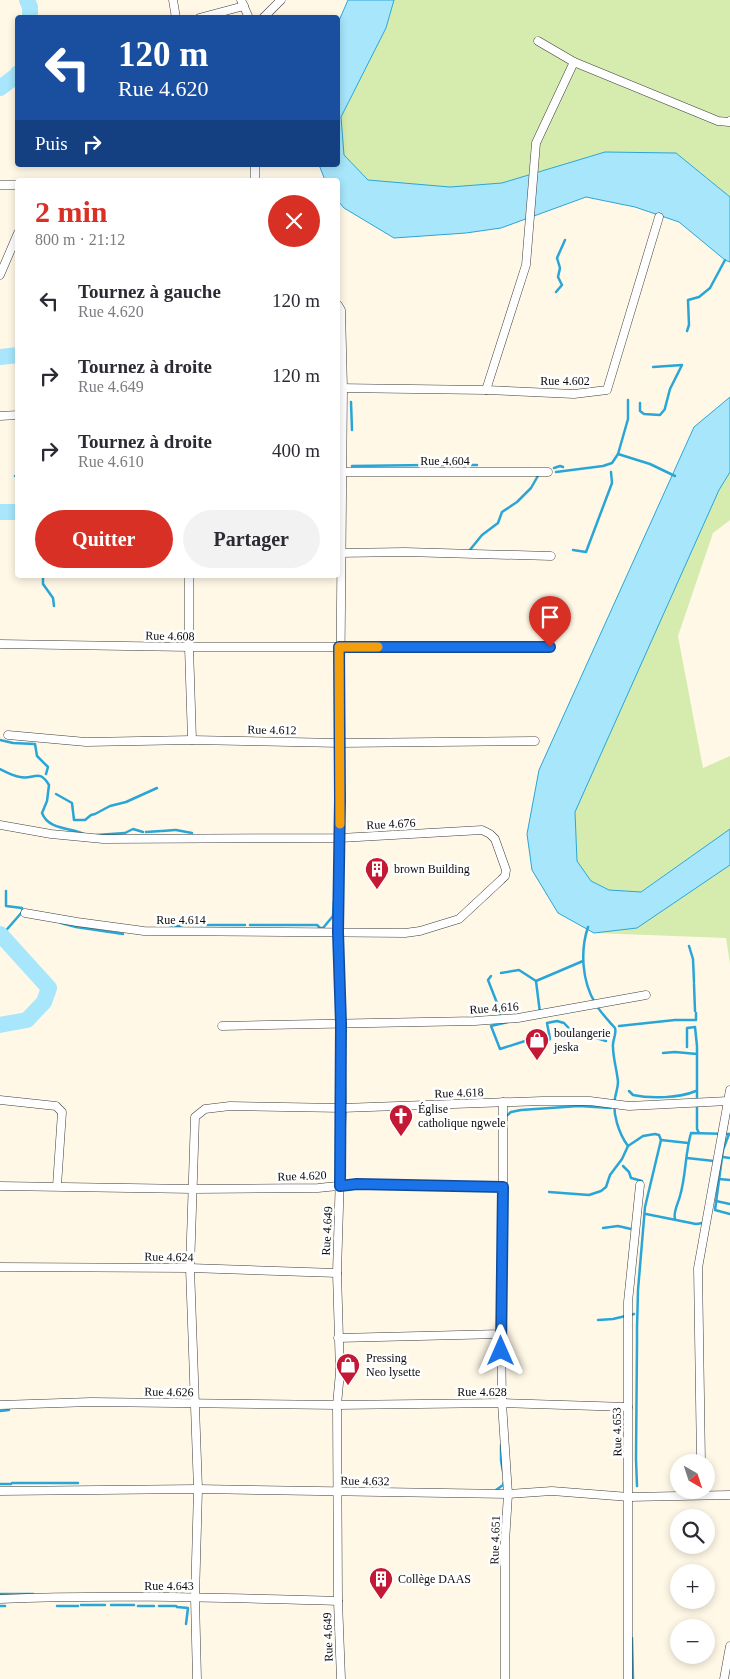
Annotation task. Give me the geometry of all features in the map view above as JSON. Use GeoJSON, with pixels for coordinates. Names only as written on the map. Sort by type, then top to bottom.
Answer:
{"type":"FeatureCollection","features":[{"type":"Feature","properties":{"kind":"street"},"geometry":{"type":"LineString","coordinates":[[173,0],[176,15]]}},
{"type":"Feature","properties":{"kind":"street"},"geometry":{"type":"LineString","coordinates":[[266,15],[281,0]]}},
{"type":"Feature","properties":{"kind":"street"},"geometry":{"type":"LineString","coordinates":[[208,15],[242,3],[248,15]]}},
{"type":"Feature","properties":{"kind":"street"},"geometry":{"type":"LineString","coordinates":[[538,41],[574,62],[718,121],[729,122],[730,120]]}},
{"type":"Feature","properties":{"kind":"street"},"geometry":{"type":"LineString","coordinates":[[486,390],[526,266],[536,143],[574,62]]}},
{"type":"Feature","properties":{"kind":"street"},"geometry":{"type":"LineString","coordinates":[[0,185],[15,185]]}},
{"type":"Feature","properties":{"kind":"street","name":"Rue 4.602"},"geometry":{"type":"LineString","coordinates":[[340,388],[486,390],[574,394],[607,390],[659,217]]}},
{"type":"Feature","properties":{"kind":"street"},"geometry":{"type":"LineString","coordinates":[[0,275],[15,240]]}},
{"type":"Feature","properties":{"kind":"street","name":"Rue 4.649"},"geometry":{"type":"LineString","coordinates":[[340,310],[342,472],[340,526]]}},
{"type":"Feature","properties":{"kind":"street"},"geometry":{"type":"LineString","coordinates":[[0,416],[15,415]]}},
{"type":"Feature","properties":{"kind":"street","name":"Rue 4.604"},"geometry":{"type":"LineString","coordinates":[[342,472],[548,472]]}},
{"type":"Feature","properties":{"kind":"street"},"geometry":{"type":"LineString","coordinates":[[340,553],[364,551],[551,556]]}},
{"type":"Feature","properties":{"kind":"street"},"geometry":{"type":"LineString","coordinates":[[189,578],[192,740]]}},
{"type":"Feature","properties":{"kind":"street","name":"Rue 4.649"},"geometry":{"type":"LineString","coordinates":[[339,578],[340,838],[338,932],[342,1108],[337,1273],[340,1372],[337,1405],[337,1492],[341,1679]]}},
{"type":"Feature","properties":{"kind":"street","name":"Rue 4.608"},"geometry":{"type":"LineString","coordinates":[[0,644],[189,648],[550,647]]}},
{"type":"Feature","properties":{"kind":"street","name":"Rue 4.612"},"geometry":{"type":"LineString","coordinates":[[8,735],[86,742],[192,740],[340,743],[535,741]]}},
{"type":"Feature","properties":{"kind":"street","name":"Rue 4.676"},"geometry":{"type":"LineString","coordinates":[[0,825],[51,834],[103,839],[185,837],[340,838],[482,830],[495,839],[506,870],[505,876],[466,914],[450,923],[405,933],[338,932]]}},
{"type":"Feature","properties":{"kind":"street","name":"Rue 4.614"},"geometry":{"type":"LineString","coordinates":[[25,913],[144,931],[338,932]]}},
{"type":"Feature","properties":{"kind":"street","name":"Rue 4.616"},"geometry":{"type":"LineString","coordinates":[[222,1026],[475,1021],[518,1018],[646,995]]}},
{"type":"Feature","properties":{"kind":"street"},"geometry":{"type":"LineString","coordinates":[[701,1454],[698,1268],[730,1090]]}},
{"type":"Feature","properties":{"kind":"street"},"geometry":{"type":"LineString","coordinates":[[0,1100],[56,1106],[62,1112],[57,1186]]}},
{"type":"Feature","properties":{"kind":"street","name":"Rue 4.618"},"geometry":{"type":"LineString","coordinates":[[197,1679],[195,1598],[198,1489],[190,1268],[195,1117],[205,1108],[230,1106],[342,1108],[590,1101],[629,1106],[728,1101]]}},
{"type":"Feature","properties":{"kind":"street"},"geometry":{"type":"LineString","coordinates":[[338,1338],[501,1334],[503,1102]]}},
{"type":"Feature","properties":{"kind":"street","name":"Rue 4.620"},"geometry":{"type":"LineString","coordinates":[[0,1186],[193,1189],[318,1188],[357,1184],[503,1187]]}},
{"type":"Feature","properties":{"kind":"street","name":"Rue 4.653"},"geometry":{"type":"LineString","coordinates":[[628,1679],[628,1302],[640,1185]]}},
{"type":"Feature","properties":{"kind":"street","name":"Rue 4.624"},"geometry":{"type":"LineString","coordinates":[[0,1267],[190,1268],[337,1273]]}},
{"type":"Feature","properties":{"kind":"street","name":"Rue 4.651"},"geometry":{"type":"LineString","coordinates":[[501,1334],[502,1403],[508,1494],[505,1542],[505,1679]]}},
{"type":"Feature","properties":{"kind":"street","name":"Rue 4.626"},"geometry":{"type":"LineString","coordinates":[[0,1405],[92,1402],[337,1405]]}},
{"type":"Feature","properties":{"kind":"street","name":"Rue 4.628"},"geometry":{"type":"LineString","coordinates":[[337,1405],[502,1403],[628,1407]]}},
{"type":"Feature","properties":{"kind":"street","name":"Rue 4.632"},"geometry":{"type":"LineString","coordinates":[[0,1490],[198,1489],[508,1494],[552,1491],[629,1497],[670,1495]]}},
{"type":"Feature","properties":{"kind":"street","name":"Rue 4.632"},"geometry":{"type":"LineString","coordinates":[[715,1494],[730,1495]]}},
{"type":"Feature","properties":{"kind":"street","name":"Rue 4.643"},"geometry":{"type":"LineString","coordinates":[[0,1600],[38,1598],[195,1598],[338,1601]]}},
{"type":"Feature","properties":{"kind":"street"},"geometry":{"type":"LineString","coordinates":[[724,1679],[730,1646]]}},
{"type":"Feature","properties":{"kind":"green space"},"geometry":{"type":"Polygon","coordinates":[[[394,0],[730,0],[730,197],[676,153],[605,152],[502,183],[450,187],[368,180],[344,155],[341,117],[386,28],[394,0]]]}},
{"type":"Feature","properties":{"kind":"green space"},"geometry":{"type":"Polygon","coordinates":[[[730,472],[730,520],[713,533],[678,636],[703,768],[730,756],[730,829],[640,892],[609,890],[591,881],[577,861],[575,811],[719,490],[730,472]]]}},
{"type":"Feature","properties":{"kind":"green space"},"geometry":{"type":"Polygon","coordinates":[[[730,865],[730,964],[726,938],[594,933],[637,928],[730,865]]]}},
{"type":"Feature","properties":{"kind":"water"},"geometry":{"type":"Polygon","coordinates":[[[348,0],[394,0],[386,28],[341,117],[344,155],[368,180],[450,187],[502,183],[605,152],[676,153],[730,197],[730,262],[725,260],[679,222],[635,207],[586,197],[501,228],[466,233],[394,238],[344,208],[340,203],[340,178],[324,178],[320,167],[340,167],[340,18],[348,0]]]}},
{"type":"Feature","properties":{"kind":"water"},"geometry":{"type":"Polygon","coordinates":[[[730,397],[730,472],[719,490],[575,812],[577,861],[591,881],[609,890],[641,892],[730,829],[730,865],[637,928],[594,933],[558,913],[532,870],[527,834],[539,770],[694,427],[730,397]]]}},
{"type":"Feature","properties":{"kind":"waterway"},"geometry":{"type":"LineString","coordinates":[[27,0],[30,7],[30,15]]}},
{"type":"Feature","properties":{"kind":"waterway"},"geometry":{"type":"LineString","coordinates":[[0,88],[15,77]]}},
{"type":"Feature","properties":{"kind":"waterway"},"geometry":{"type":"LineString","coordinates":[[556,292],[562,285],[558,277],[560,268],[557,258],[565,240]]}},
{"type":"Feature","properties":{"kind":"waterway"},"geometry":{"type":"LineString","coordinates":[[687,331],[689,325],[688,300],[699,297],[710,288],[725,260]]}},
{"type":"Feature","properties":{"kind":"waterway"},"geometry":{"type":"LineString","coordinates":[[0,357],[15,355]]}},
{"type":"Feature","properties":{"kind":"waterway"},"geometry":{"type":"LineString","coordinates":[[653,367],[682,365],[670,389],[665,408]]}},
{"type":"Feature","properties":{"kind":"waterway"},"geometry":{"type":"LineString","coordinates":[[556,472],[603,466],[612,463],[618,454],[628,419],[628,400]]}},
{"type":"Feature","properties":{"kind":"waterway"},"geometry":{"type":"LineString","coordinates":[[351,402],[352,430]]}},
{"type":"Feature","properties":{"kind":"waterway"},"geometry":{"type":"LineString","coordinates":[[640,403],[640,411],[644,414],[660,415],[665,409]]}},
{"type":"Feature","properties":{"kind":"waterway"},"geometry":{"type":"LineString","coordinates":[[618,454],[650,464],[675,476]]}},
{"type":"Feature","properties":{"kind":"waterway"},"geometry":{"type":"LineString","coordinates":[[352,466],[428,465]]}},
{"type":"Feature","properties":{"kind":"waterway"},"geometry":{"type":"LineString","coordinates":[[435,465],[477,465]]}},
{"type":"Feature","properties":{"kind":"waterway"},"geometry":{"type":"LineString","coordinates":[[554,468],[563,467]]}},
{"type":"Feature","properties":{"kind":"waterway"},"geometry":{"type":"LineString","coordinates":[[573,550],[586,552],[612,483],[611,472]]}},
{"type":"Feature","properties":{"kind":"waterway"},"geometry":{"type":"LineString","coordinates":[[469,551],[482,535],[498,523],[502,512],[517,502],[531,488],[539,474]]}},
{"type":"Feature","properties":{"kind":"waterway"},"geometry":{"type":"LineString","coordinates":[[0,512],[15,512]]}},
{"type":"Feature","properties":{"kind":"waterway"},"geometry":{"type":"LineString","coordinates":[[43,578],[43,584],[53,598],[54,606]]}},
{"type":"Feature","properties":{"kind":"waterway"},"geometry":{"type":"LineString","coordinates":[[0,740],[13,743],[35,744],[37,756],[48,767],[46,774]]}},
{"type":"Feature","properties":{"kind":"waterway"},"geometry":{"type":"LineString","coordinates":[[0,769],[12,775],[25,778],[42,777],[49,785],[47,801],[42,813],[45,819],[55,826],[86,835]]}},
{"type":"Feature","properties":{"kind":"waterway"},"geometry":{"type":"LineString","coordinates":[[56,794],[72,803],[74,820],[85,820],[110,806],[126,802],[157,788]]}},
{"type":"Feature","properties":{"kind":"waterway"},"geometry":{"type":"LineString","coordinates":[[96,835],[125,833],[133,829],[143,832]]}},
{"type":"Feature","properties":{"kind":"waterway"},"geometry":{"type":"LineString","coordinates":[[162,831],[175,830]]}},
{"type":"Feature","properties":{"kind":"waterway"},"geometry":{"type":"LineString","coordinates":[[176,830],[192,833]]}},
{"type":"Feature","properties":{"kind":"waterway"},"geometry":{"type":"LineString","coordinates":[[146,832],[161,831]]}},
{"type":"Feature","properties":{"kind":"waterway"},"geometry":{"type":"LineString","coordinates":[[2,935],[23,911],[22,908],[6,906],[6,891]]}},
{"type":"Feature","properties":{"kind":"waterway"},"geometry":{"type":"LineString","coordinates":[[250,925],[317,925],[323,928],[333,916],[334,901]]}},
{"type":"Feature","properties":{"kind":"waterway"},"geometry":{"type":"LineString","coordinates":[[61,923],[123,934]]}},
{"type":"Feature","properties":{"kind":"waterway"},"geometry":{"type":"LineString","coordinates":[[194,925],[245,925]]}},
{"type":"Feature","properties":{"kind":"waterway"},"geometry":{"type":"LineString","coordinates":[[170,926],[182,926]]}},
{"type":"Feature","properties":{"kind":"waterway"},"geometry":{"type":"LineString","coordinates":[[588,927],[583,956],[585,976],[595,1003],[615,1028],[613,1051],[618,1082],[614,1110],[619,1129],[628,1146]]}},
{"type":"Feature","properties":{"kind":"waterway"},"geometry":{"type":"LineString","coordinates":[[0,934],[49,988],[44,1002],[27,1020],[0,1025]]}},
{"type":"Feature","properties":{"kind":"waterway"},"geometry":{"type":"LineString","coordinates":[[689,946],[693,959],[694,982]]}},
{"type":"Feature","properties":{"kind":"waterway"},"geometry":{"type":"LineString","coordinates":[[536,981],[583,961]]}},
{"type":"Feature","properties":{"kind":"waterway"},"geometry":{"type":"LineString","coordinates":[[501,973],[519,970],[536,981],[540,1013]]}},
{"type":"Feature","properties":{"kind":"waterway"},"geometry":{"type":"LineString","coordinates":[[491,976],[488,980],[497,1003]]}},
{"type":"Feature","properties":{"kind":"waterway"},"geometry":{"type":"LineString","coordinates":[[694,984],[695,1011]]}},
{"type":"Feature","properties":{"kind":"waterway"},"geometry":{"type":"LineString","coordinates":[[498,1005],[500,1014]]}},
{"type":"Feature","properties":{"kind":"waterway"},"geometry":{"type":"LineString","coordinates":[[619,1026],[675,1020],[696,1020],[696,1013]]}},
{"type":"Feature","properties":{"kind":"waterway"},"geometry":{"type":"LineString","coordinates":[[508,1022],[491,1026],[500,1049],[525,1041],[535,1051],[550,1039],[547,1023],[557,1021],[564,1023],[578,1038],[593,1037],[606,1041]]}},
{"type":"Feature","properties":{"kind":"waterway"},"geometry":{"type":"LineString","coordinates":[[687,1047],[687,1028],[695,1027],[697,1046],[697,1129],[699,1133]]}},
{"type":"Feature","properties":{"kind":"waterway"},"geometry":{"type":"LineString","coordinates":[[663,1053],[697,1054]]}},
{"type":"Feature","properties":{"kind":"waterway"},"geometry":{"type":"LineString","coordinates":[[629,1091],[633,1095],[656,1097],[682,1095],[696,1091]]}},
{"type":"Feature","properties":{"kind":"waterway"},"geometry":{"type":"LineString","coordinates":[[505,1117],[511,1112],[521,1110],[579,1106],[611,1108]]}},
{"type":"Feature","properties":{"kind":"waterway"},"geometry":{"type":"LineString","coordinates":[[675,1219],[691,1133],[730,1134]]}},
{"type":"Feature","properties":{"kind":"waterway"},"geometry":{"type":"LineString","coordinates":[[729,1134],[723,1150],[715,1210],[730,1214]]}},
{"type":"Feature","properties":{"kind":"waterway"},"geometry":{"type":"LineString","coordinates":[[549,1192],[589,1195],[601,1191],[606,1187],[610,1175],[622,1159],[628,1146],[643,1136],[659,1135],[661,1140],[645,1207],[638,1290],[637,1328]]}},
{"type":"Feature","properties":{"kind":"waterway"},"geometry":{"type":"LineString","coordinates":[[661,1140],[688,1143]]}},
{"type":"Feature","properties":{"kind":"waterway"},"geometry":{"type":"LineString","coordinates":[[723,1157],[730,1158]]}},
{"type":"Feature","properties":{"kind":"waterway"},"geometry":{"type":"LineString","coordinates":[[687,1158],[714,1161]]}},
{"type":"Feature","properties":{"kind":"waterway"},"geometry":{"type":"LineString","coordinates":[[623,1166],[629,1172],[631,1178],[642,1181],[643,1186]]}},
{"type":"Feature","properties":{"kind":"waterway"},"geometry":{"type":"LineString","coordinates":[[719,1179],[730,1180]]}},
{"type":"Feature","properties":{"kind":"waterway"},"geometry":{"type":"LineString","coordinates":[[716,1201],[730,1204]]}},
{"type":"Feature","properties":{"kind":"waterway"},"geometry":{"type":"LineString","coordinates":[[646,1214],[696,1224],[703,1223]]}},
{"type":"Feature","properties":{"kind":"waterway"},"geometry":{"type":"LineString","coordinates":[[603,1228],[618,1226],[633,1228]]}},
{"type":"Feature","properties":{"kind":"waterway"},"geometry":{"type":"LineString","coordinates":[[598,1320],[634,1314]]}},
{"type":"Feature","properties":{"kind":"waterway"},"geometry":{"type":"LineString","coordinates":[[637,1329],[637,1342]]}},
{"type":"Feature","properties":{"kind":"waterway"},"geometry":{"type":"LineString","coordinates":[[637,1343],[637,1486]]}},
{"type":"Feature","properties":{"kind":"waterway"},"geometry":{"type":"LineString","coordinates":[[0,1411],[9,1410]]}},
{"type":"Feature","properties":{"kind":"waterway"},"geometry":{"type":"LineString","coordinates":[[501,1445],[503,1472]]}},
{"type":"Feature","properties":{"kind":"waterway"},"geometry":{"type":"LineString","coordinates":[[496,1492],[504,1482]]}},
{"type":"Feature","properties":{"kind":"waterway"},"geometry":{"type":"LineString","coordinates":[[12,1483],[78,1483]]}},
{"type":"Feature","properties":{"kind":"waterway"},"geometry":{"type":"LineString","coordinates":[[0,1484],[11,1484]]}},
{"type":"Feature","properties":{"kind":"waterway"},"geometry":{"type":"LineString","coordinates":[[0,1594],[33,1594]]}},
{"type":"Feature","properties":{"kind":"waterway"},"geometry":{"type":"LineString","coordinates":[[81,1605],[105,1605]]}},
{"type":"Feature","properties":{"kind":"waterway"},"geometry":{"type":"LineString","coordinates":[[111,1605],[134,1605]]}},
{"type":"Feature","properties":{"kind":"waterway"},"geometry":{"type":"LineString","coordinates":[[0,1606],[5,1606]]}},
{"type":"Feature","properties":{"kind":"waterway"},"geometry":{"type":"LineString","coordinates":[[57,1606],[78,1606]]}},
{"type":"Feature","properties":{"kind":"waterway"},"geometry":{"type":"LineString","coordinates":[[138,1606],[154,1606]]}},
{"type":"Feature","properties":{"kind":"waterway"},"geometry":{"type":"LineString","coordinates":[[159,1606],[176,1606]]}},
{"type":"Feature","properties":{"kind":"waterway"},"geometry":{"type":"LineString","coordinates":[[177,1607],[188,1608],[186,1624]]}},
{"type":"Feature","properties":{"kind":"waterway"},"geometry":{"type":"LineString","coordinates":[[632,1638],[633,1679]]}},
{"type":"Feature","properties":{"kind":"slow traffic"},"geometry":{"type":"LineString","coordinates":[[340,824],[339,647],[378,647]]}},
{"type":"Feature","properties":{"kind":"place","name":"brown Building"},"geometry":{"type":"Point","coordinates":[377,890]}},
{"type":"Feature","properties":{"kind":"place","name":"boulangerie jeska"},"geometry":{"type":"Point","coordinates":[537,1061]}},
{"type":"Feature","properties":{"kind":"place","name":"Église catholique ngwele"},"geometry":{"type":"Point","coordinates":[401,1137]}},
{"type":"Feature","properties":{"kind":"place","name":"Pressing Neo lysette"},"geometry":{"type":"Point","coordinates":[348,1386]}},
{"type":"Feature","properties":{"kind":"place","name":"Collège DAAS"},"geometry":{"type":"Point","coordinates":[381,1600]}},
{"type":"Feature","properties":{"kind":"route"},"geometry":{"type":"LineString","coordinates":[[501,1351],[503,1187],[357,1184],[340,1186],[342,1108],[338,932],[340,800],[339,647],[550,647]]}}]}
